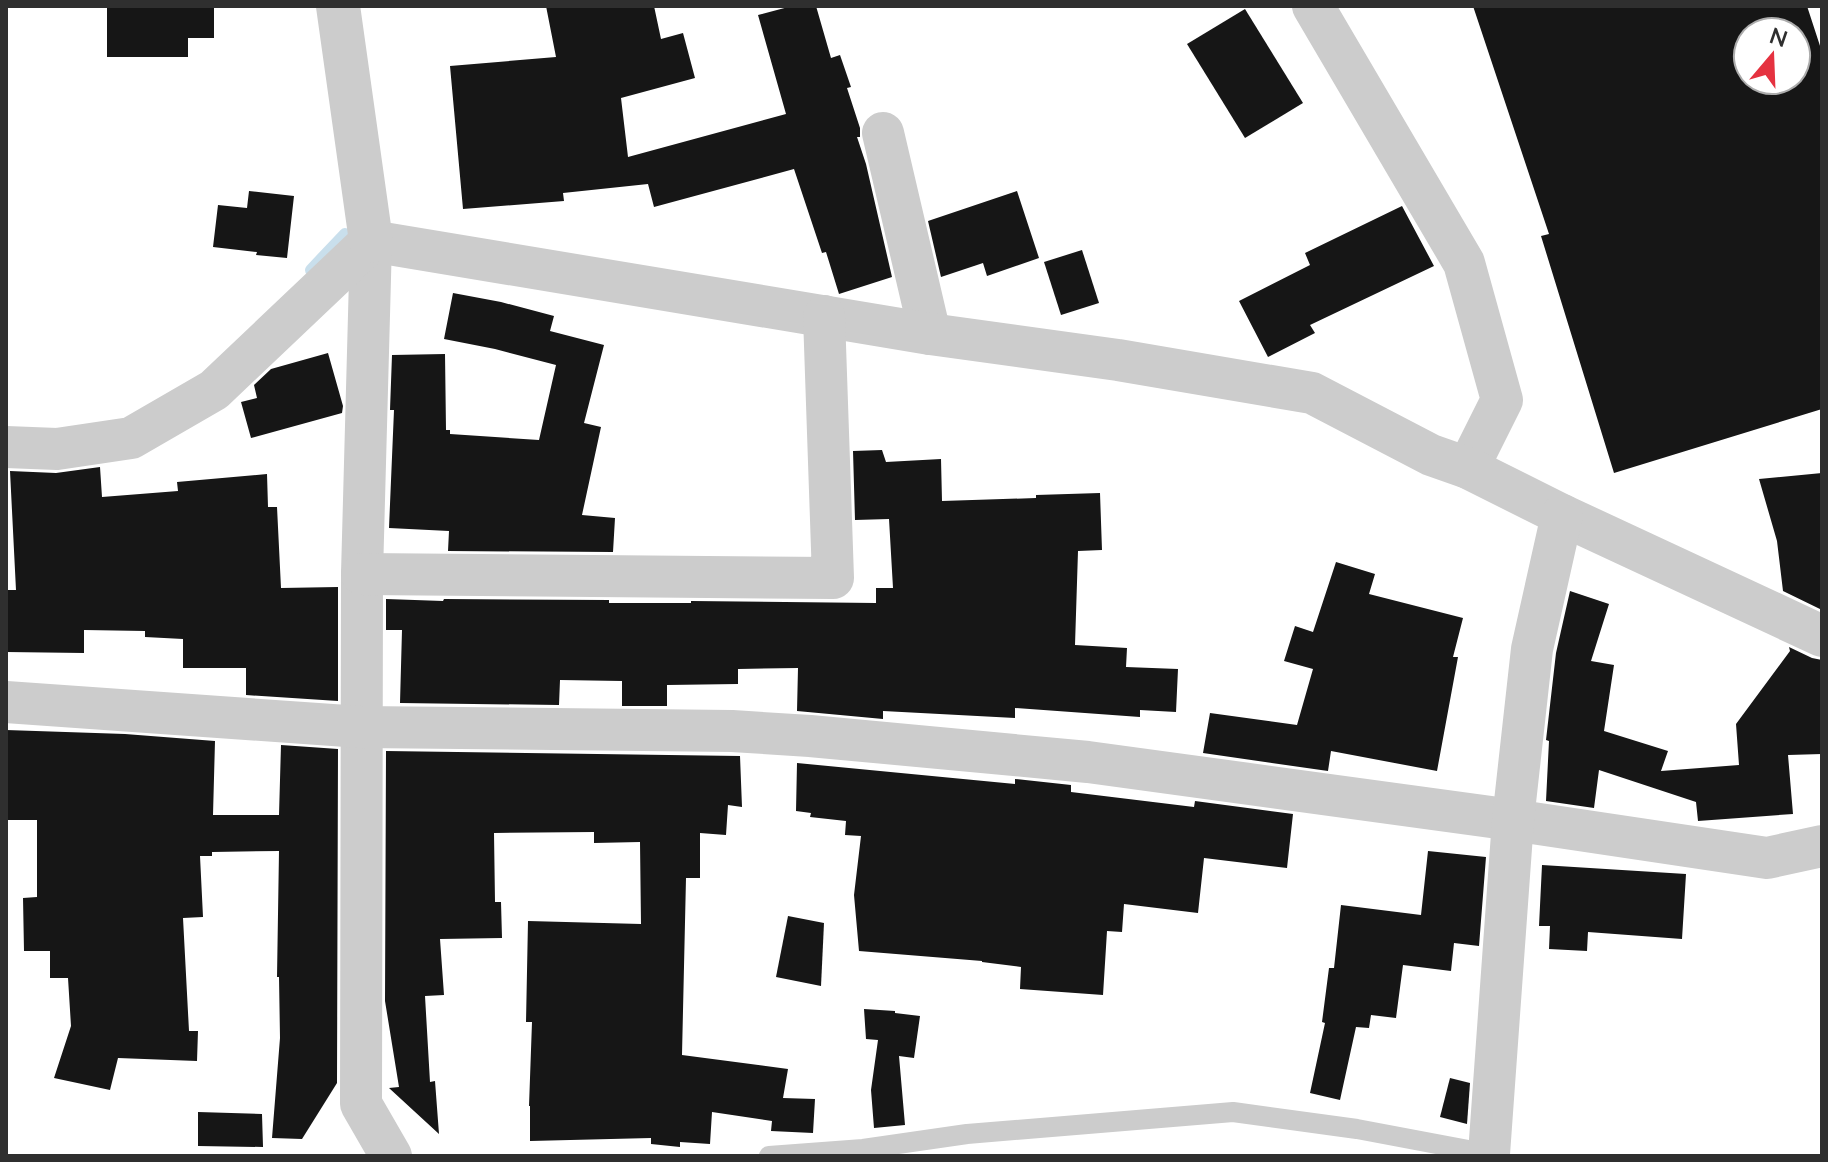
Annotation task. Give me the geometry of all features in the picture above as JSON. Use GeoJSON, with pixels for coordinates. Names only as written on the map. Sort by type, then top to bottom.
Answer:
{"type":"FeatureCollection","features":[{"type":"Feature","properties":{"kind":"street"},"geometry":{"type":"LineString","coordinates":[[338,6],[371,241],[362,574],[361,1104],[391,1156]]}},
{"type":"Feature","properties":{"kind":"street"},"geometry":{"type":"LineString","coordinates":[[1313,6],[1464,263],[1502,400],[1468,468]]}},
{"type":"Feature","properties":{"kind":"street"},"geometry":{"type":"LineString","coordinates":[[883,133],[930,334]]}},
{"type":"Feature","properties":{"kind":"street"},"geometry":{"type":"LineString","coordinates":[[371,241],[930,334],[1118,360],[1312,393],[1431,455],[1468,468],[1822,636]]}},
{"type":"Feature","properties":{"kind":"street"},"geometry":{"type":"LineString","coordinates":[[6,447],[57,449],[131,438],[214,390],[371,241]]}},
{"type":"Feature","properties":{"kind":"street"},"geometry":{"type":"LineString","coordinates":[[362,574],[833,578],[824,316]]}},
{"type":"Feature","properties":{"kind":"street"},"geometry":{"type":"LineString","coordinates":[[1495,1155],[1513,820],[1532,649],[1562,515]]}},
{"type":"Feature","properties":{"kind":"street"},"geometry":{"type":"LineString","coordinates":[[6,702],[361,727],[732,731],[810,736],[1088,762],[1767,858],[1822,846]]}},
{"type":"Feature","properties":{"kind":"lane"},"geometry":{"type":"LineString","coordinates":[[769,1156],[863,1149],[967,1134],[1233,1112],[1357,1129],[1495,1155]]}},
{"type":"Feature","properties":{"kind":"building"},"geometry":{"type":"Polygon","coordinates":[[[107,6],[214,6],[214,38],[188,38],[188,57],[107,57],[107,6]]]}},
{"type":"Feature","properties":{"kind":"building"},"geometry":{"type":"Polygon","coordinates":[[[546,6],[654,6],[661,39],[683,33],[695,78],[621,98],[628,157],[786,114],[758,15],[792,6],[816,6],[831,58],[840,55],[851,87],[847,88],[860,128],[860,137],[857,137],[892,277],[839,294],[794,169],[654,207],[648,184],[563,193],[564,201],[463,209],[450,66],[556,57],[546,6]]]}},
{"type":"Feature","properties":{"kind":"building"},"geometry":{"type":"Polygon","coordinates":[[[1473,6],[1807,6],[1810,16],[1732,16],[1732,96],[1812,96],[1812,21],[1822,52],[1822,409],[1614,473],[1541,236],[1549,234],[1473,6]]]}},
{"type":"Feature","properties":{"kind":"building"},"geometry":{"type":"Polygon","coordinates":[[[1245,9],[1303,103],[1245,138],[1187,44],[1245,9]]]}},
{"type":"Feature","properties":{"kind":"building"},"geometry":{"type":"Polygon","coordinates":[[[249,191],[294,196],[287,258],[213,247],[218,205],[247,208],[249,191]]]}},
{"type":"Feature","properties":{"kind":"building"},"geometry":{"type":"Polygon","coordinates":[[[1017,191],[1039,258],[987,276],[983,263],[941,277],[928,221],[1017,191]]]}},
{"type":"Feature","properties":{"kind":"building"},"geometry":{"type":"Polygon","coordinates":[[[1402,206],[1434,266],[1310,325],[1315,333],[1268,357],[1239,301],[1310,265],[1305,253],[1402,206]]]}},
{"type":"Feature","properties":{"kind":"building"},"geometry":{"type":"Polygon","coordinates":[[[1082,250],[1099,303],[1061,315],[1044,262],[1082,250]]]}},
{"type":"Feature","properties":{"kind":"building"},"geometry":{"type":"Polygon","coordinates":[[[453,293],[554,316],[550,331],[604,345],[584,423],[601,427],[582,515],[615,518],[613,552],[448,551],[449,531],[389,528],[394,410],[390,410],[392,355],[445,354],[446,430],[450,430],[450,434],[539,440],[556,365],[444,339],[453,293]]]}},
{"type":"Feature","properties":{"kind":"building"},"geometry":{"type":"Polygon","coordinates":[[[328,353],[343,406],[342,413],[251,438],[241,402],[257,398],[254,385],[271,369],[328,353]]]}},
{"type":"Feature","properties":{"kind":"building"},"geometry":{"type":"Polygon","coordinates":[[[882,450],[886,462],[941,459],[942,501],[1100,493],[1102,550],[1078,551],[1075,645],[1127,648],[1126,667],[1178,669],[1176,712],[1140,710],[1140,717],[1015,708],[1015,718],[883,711],[883,719],[797,711],[798,668],[738,669],[738,684],[667,685],[667,706],[622,706],[622,681],[560,680],[559,705],[400,703],[402,630],[386,630],[386,599],[876,603],[876,588],[893,588],[889,519],[855,520],[853,451],[882,450]]]}},
{"type":"Feature","properties":{"kind":"building"},"geometry":{"type":"Polygon","coordinates":[[[100,467],[102,497],[178,491],[177,482],[267,474],[268,507],[277,507],[281,588],[338,587],[338,701],[246,695],[246,668],[183,668],[183,639],[145,637],[145,631],[84,630],[84,653],[6,652],[6,590],[16,590],[10,471],[56,473],[100,467]]]}},
{"type":"Feature","properties":{"kind":"building"},"geometry":{"type":"Polygon","coordinates":[[[1822,473],[1822,610],[1783,591],[1777,541],[1759,479],[1822,473]]]}},
{"type":"Feature","properties":{"kind":"building"},"geometry":{"type":"Polygon","coordinates":[[[1336,562],[1375,574],[1369,594],[1463,618],[1453,657],[1458,657],[1437,771],[1331,751],[1328,771],[1203,753],[1210,713],[1297,725],[1313,669],[1284,661],[1295,626],[1313,632],[1336,562]]]}},
{"type":"Feature","properties":{"kind":"building"},"geometry":{"type":"Polygon","coordinates":[[[1570,591],[1609,604],[1591,661],[1614,665],[1604,731],[1668,751],[1661,771],[1739,765],[1736,724],[1790,651],[1789,647],[1822,660],[1822,754],[1788,755],[1793,814],[1698,821],[1696,802],[1599,770],[1594,808],[1546,801],[1549,741],[1546,740],[1556,653],[1570,591]]]}},
{"type":"Feature","properties":{"kind":"building"},"geometry":{"type":"Polygon","coordinates":[[[6,730],[215,741],[213,815],[279,815],[281,745],[338,749],[337,1083],[302,1139],[272,1138],[280,1038],[277,977],[279,851],[212,852],[212,856],[200,856],[203,917],[183,918],[189,1031],[198,1031],[197,1061],[118,1058],[110,1090],[54,1078],[71,1026],[68,978],[50,978],[50,951],[24,951],[23,898],[37,897],[37,820],[6,820],[6,730]]]}},
{"type":"Feature","properties":{"kind":"building"},"geometry":{"type":"Polygon","coordinates":[[[386,751],[740,756],[742,807],[728,805],[726,835],[700,833],[700,878],[686,878],[682,1055],[788,1069],[783,1098],[815,1099],[813,1133],[771,1131],[772,1121],[712,1112],[710,1144],[680,1142],[680,1147],[651,1144],[651,1138],[530,1141],[532,1022],[526,1022],[528,921],[641,924],[640,842],[594,843],[594,832],[494,833],[495,902],[501,902],[502,938],[440,939],[444,995],[425,996],[430,1082],[435,1081],[439,1134],[389,1088],[399,1087],[385,1001],[386,751]]]}},
{"type":"Feature","properties":{"kind":"building"},"geometry":{"type":"Polygon","coordinates":[[[797,763],[1015,784],[1015,779],[1071,785],[1071,792],[1194,807],[1195,801],[1293,814],[1287,868],[1204,858],[1198,913],[1124,904],[1122,932],[1107,931],[1103,995],[1020,989],[1021,967],[859,951],[854,895],[861,836],[845,835],[846,821],[810,817],[811,813],[796,811],[797,763]]]}},
{"type":"Feature","properties":{"kind":"building"},"geometry":{"type":"Polygon","coordinates":[[[1428,851],[1486,857],[1479,946],[1454,943],[1451,971],[1403,965],[1396,1018],[1371,1015],[1369,1028],[1356,1027],[1340,1100],[1310,1093],[1325,1023],[1322,1022],[1329,968],[1334,968],[1341,905],[1421,915],[1428,851]]]}},
{"type":"Feature","properties":{"kind":"building"},"geometry":{"type":"Polygon","coordinates":[[[1542,865],[1686,874],[1682,939],[1588,932],[1587,951],[1549,949],[1550,926],[1539,926],[1542,865]]]}},
{"type":"Feature","properties":{"kind":"building"},"geometry":{"type":"Polygon","coordinates":[[[788,916],[824,923],[821,986],[776,977],[788,916]]]}},
{"type":"Feature","properties":{"kind":"building"},"geometry":{"type":"Polygon","coordinates":[[[864,1009],[920,1016],[914,1058],[899,1056],[905,1125],[874,1128],[871,1090],[878,1040],[866,1039],[864,1009]]]}},
{"type":"Feature","properties":{"kind":"building"},"geometry":{"type":"Polygon","coordinates":[[[1450,1078],[1470,1083],[1467,1124],[1440,1117],[1450,1078]]]}},
{"type":"Feature","properties":{"kind":"building"},"geometry":{"type":"Polygon","coordinates":[[[198,1112],[262,1114],[263,1147],[198,1146],[198,1112]]]}},
{"type":"Feature","properties":{"kind":"waterway"},"geometry":{"type":"LineString","coordinates":[[311,270],[345,234]]}}]}
